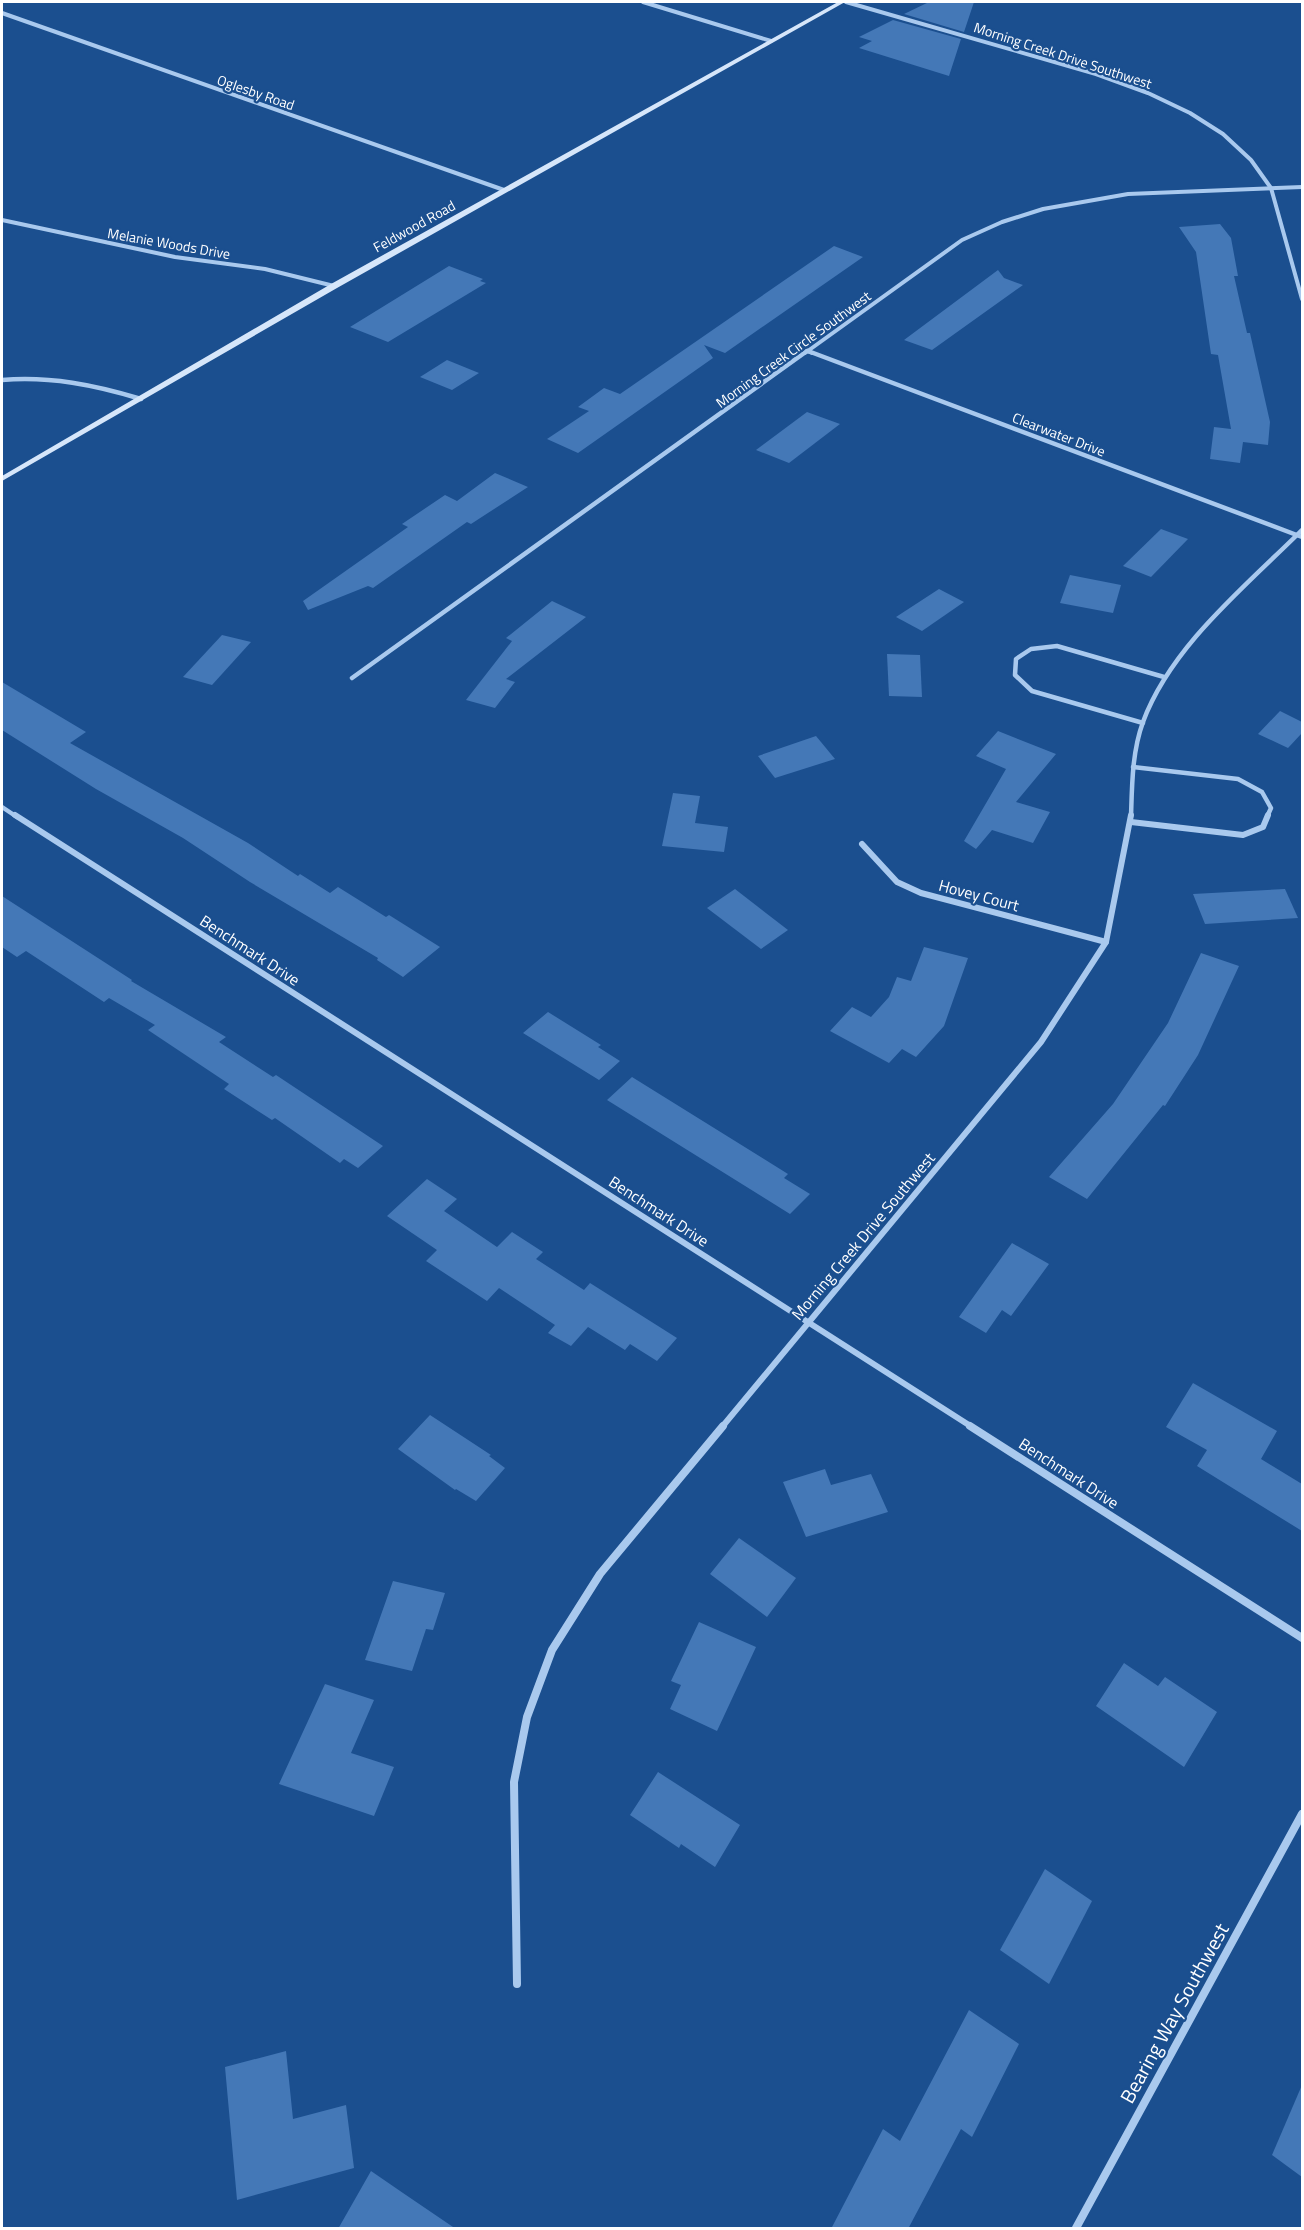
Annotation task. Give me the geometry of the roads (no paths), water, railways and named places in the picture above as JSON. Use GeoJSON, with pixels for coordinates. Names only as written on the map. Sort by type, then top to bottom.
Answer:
{"type":"FeatureCollection","features":[{"type":"Feature","properties":{"kind":"street"},"geometry":{"type":"LineString","coordinates":[[643,2],[771,41]]}},
{"type":"Feature","properties":{"kind":"street","name":"Feldwood Road"},"geometry":{"type":"LineString","coordinates":[[2,479],[334,286],[844,2]]}},
{"type":"Feature","properties":{"kind":"street","name":"Morning Creek Drive Southwest"},"geometry":{"type":"LineString","coordinates":[[844,2],[1096,74],[1148,93],[1190,113],[1222,134],[1251,160],[1271,188],[1302,299]]}},
{"type":"Feature","properties":{"kind":"street","name":"Oglesby Road"},"geometry":{"type":"LineString","coordinates":[[2,13],[504,190]]}},
{"type":"Feature","properties":{"kind":"street","name":"Morning Creek Circle Southwest"},"geometry":{"type":"LineString","coordinates":[[352,678],[962,240],[1018,214],[1065,202],[1112,195],[1302,187]]}},
{"type":"Feature","properties":{"kind":"street","name":"Melanie Woods Drive"},"geometry":{"type":"LineString","coordinates":[[2,220],[45,231],[175,256],[265,269],[334,286]]}},
{"type":"Feature","properties":{"kind":"street","name":"Clearwater Drive"},"geometry":{"type":"LineString","coordinates":[[807,351],[1301,534]]}},
{"type":"Feature","properties":{"kind":"street"},"geometry":{"type":"LineString","coordinates":[[2,380],[45,379],[98,386],[141,399]]}},
{"type":"Feature","properties":{"kind":"street","name":"Morning Creek Drive Southwest"},"geometry":{"type":"LineString","coordinates":[[517,1984],[514,1782],[527,1717],[552,1650],[600,1574],[1041,1042],[1106,942],[1131,822],[1133,766],[1143,723],[1164,677],[1193,640],[1301,534]]}},
{"type":"Feature","properties":{"kind":"street"},"geometry":{"type":"LineString","coordinates":[[1143,723],[1032,691],[1015,675],[1016,659],[1031,649],[1057,646],[1164,677]]}},
{"type":"Feature","properties":{"kind":"street"},"geometry":{"type":"LineString","coordinates":[[1131,822],[1243,834],[1263,827],[1271,808],[1262,792],[1238,779],[1133,766]]}},
{"type":"Feature","properties":{"kind":"street","name":"Benchmark Drive"},"geometry":{"type":"LineString","coordinates":[[2,807],[1302,1638]]}},
{"type":"Feature","properties":{"kind":"street","name":"Hovey Court"},"geometry":{"type":"LineString","coordinates":[[862,844],[897,882],[921,893],[1106,942]]}},
{"type":"Feature","properties":{"kind":"street","name":"Bearing Way Southwest"},"geometry":{"type":"LineString","coordinates":[[1077,2229],[1101,2180],[1302,1814]]}}]}
